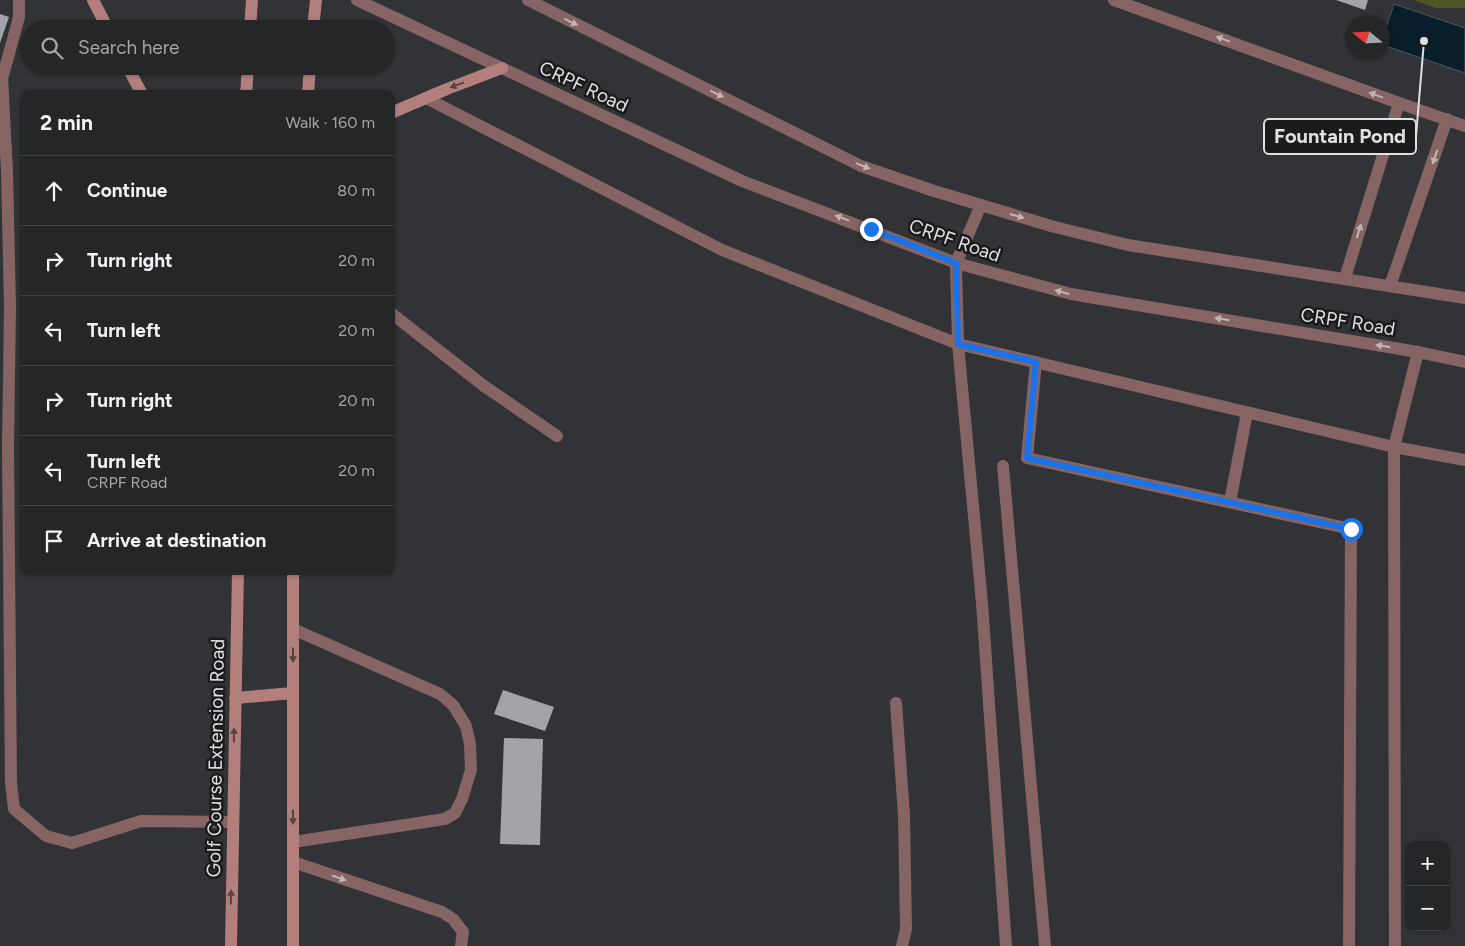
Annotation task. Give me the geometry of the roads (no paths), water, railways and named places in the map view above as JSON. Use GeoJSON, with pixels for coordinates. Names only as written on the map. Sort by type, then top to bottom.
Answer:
{"type":"FeatureCollection","features":[{"type":"Feature","properties":{"kind":"main road"},"geometry":{"type":"LineString","coordinates":[[93,0],[103,20]]}},
{"type":"Feature","properties":{"kind":"main road"},"geometry":{"type":"LineString","coordinates":[[251,20],[252,0]]}},
{"type":"Feature","properties":{"kind":"main road"},"geometry":{"type":"LineString","coordinates":[[315,20],[316,0]]}},
{"type":"Feature","properties":{"kind":"main road"},"geometry":{"type":"LineString","coordinates":[[395,111],[502,68]]}},
{"type":"Feature","properties":{"kind":"main road"},"geometry":{"type":"LineString","coordinates":[[132,75],[140,90]]}},
{"type":"Feature","properties":{"kind":"main road"},"geometry":{"type":"LineString","coordinates":[[246,90],[247,75]]}},
{"type":"Feature","properties":{"kind":"main road"},"geometry":{"type":"LineString","coordinates":[[308,90],[309,75]]}},
{"type":"Feature","properties":{"kind":"main road","name":"Golf Course Extension Road"},"geometry":{"type":"LineString","coordinates":[[231,946],[238,575]]}},
{"type":"Feature","properties":{"kind":"main road"},"geometry":{"type":"LineString","coordinates":[[293,575],[293,946]]}},
{"type":"Feature","properties":{"kind":"main road"},"geometry":{"type":"LineString","coordinates":[[235,698],[293,693]]}},
{"type":"Feature","properties":{"kind":"street"},"geometry":{"type":"LineString","coordinates":[[19,0],[19,17],[1,80],[7,171],[10,307],[8,467],[11,783],[14,809],[46,836],[72,843],[142,821],[233,822]]}},
{"type":"Feature","properties":{"kind":"street","name":"CRPF Road"},"geometry":{"type":"LineString","coordinates":[[356,0],[742,181],[956,263],[1071,294],[1418,352],[1465,362]]}},
{"type":"Feature","properties":{"kind":"street"},"geometry":{"type":"LineString","coordinates":[[528,0],[861,166],[981,206],[1051,226],[1128,244],[1465,298]]}},
{"type":"Feature","properties":{"kind":"street"},"geometry":{"type":"LineString","coordinates":[[1114,0],[1465,126]]}},
{"type":"Feature","properties":{"kind":"street"},"geometry":{"type":"LineString","coordinates":[[426,98],[722,250],[958,344],[1394,447],[1465,460]]}},
{"type":"Feature","properties":{"kind":"street"},"geometry":{"type":"LineString","coordinates":[[1345,278],[1399,103]]}},
{"type":"Feature","properties":{"kind":"street"},"geometry":{"type":"LineString","coordinates":[[1390,286],[1447,119]]}},
{"type":"Feature","properties":{"kind":"street"},"geometry":{"type":"LineString","coordinates":[[981,206],[956,263],[958,344],[982,603],[1006,946]]}},
{"type":"Feature","properties":{"kind":"street"},"geometry":{"type":"LineString","coordinates":[[395,316],[484,386],[557,436]]}},
{"type":"Feature","properties":{"kind":"street"},"geometry":{"type":"LineString","coordinates":[[1395,946],[1394,447],[1418,352]]}},
{"type":"Feature","properties":{"kind":"street"},"geometry":{"type":"LineString","coordinates":[[1036,362],[1027,458],[1351,529],[1349,946]]}},
{"type":"Feature","properties":{"kind":"street"},"geometry":{"type":"LineString","coordinates":[[1230,502],[1247,413]]}},
{"type":"Feature","properties":{"kind":"street"},"geometry":{"type":"LineString","coordinates":[[1003,466],[1044,946]]}},
{"type":"Feature","properties":{"kind":"street"},"geometry":{"type":"LineString","coordinates":[[293,629],[440,694],[453,704],[466,726],[470,744],[471,770],[462,799],[455,813],[445,819],[293,842]]}},
{"type":"Feature","properties":{"kind":"street"},"geometry":{"type":"LineString","coordinates":[[896,703],[904,815],[906,929],[902,946]]}},
{"type":"Feature","properties":{"kind":"street"},"geometry":{"type":"LineString","coordinates":[[293,862],[442,912],[453,918],[463,932],[461,946]]}},
{"type":"Feature","properties":{"kind":"water"},"geometry":{"type":"Polygon","coordinates":[[[1394,4],[1465,28],[1465,73],[1390,47],[1390,16],[1394,4]]]}},
{"type":"Feature","properties":{"kind":"place","name":"Fountain Pond"},"geometry":{"type":"Point","coordinates":[1424,41]}}]}
